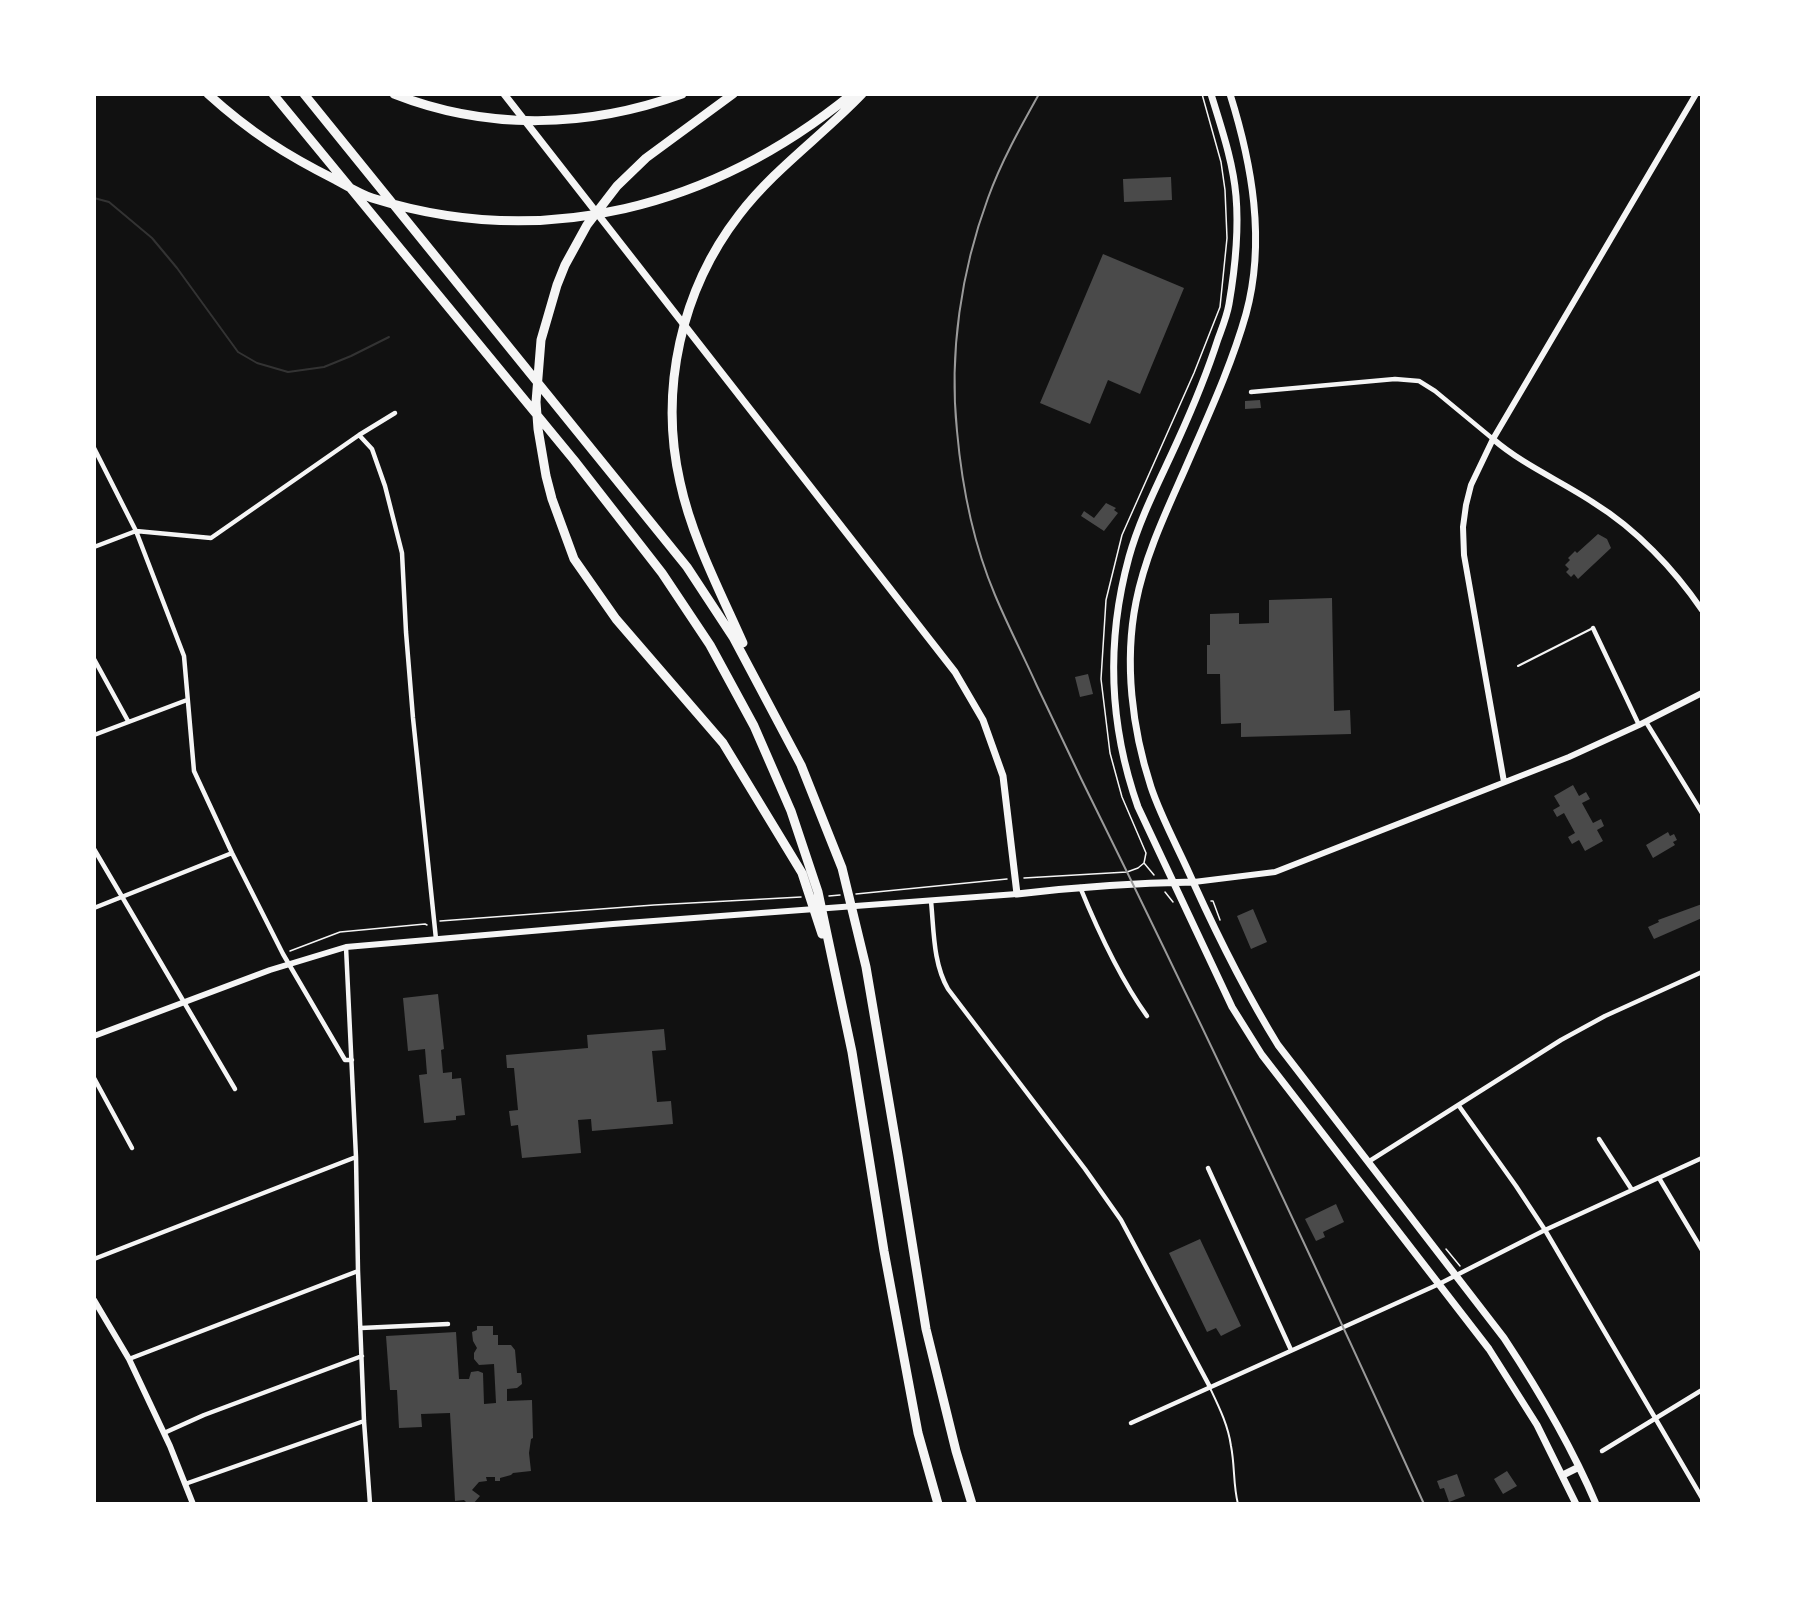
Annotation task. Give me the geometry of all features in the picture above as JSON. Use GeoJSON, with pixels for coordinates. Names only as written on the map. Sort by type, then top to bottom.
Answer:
{"type":"FeatureCollection","features":[{"type":"Feature","properties":{"kind":"highway"},"geometry":{"type":"LineString","coordinates":[[208,94],[262,139],[303,164],[370,197],[441,214],[501,221],[548,221],[627,209],[679,194],[750,163],[796,136],[852,94]]}},
{"type":"Feature","properties":{"kind":"highway"},"geometry":{"type":"LineString","coordinates":[[273,94],[589,479],[662,573],[710,645],[754,726],[791,811],[818,890],[852,1052],[884,1251],[918,1433],[938,1503]]}},
{"type":"Feature","properties":{"kind":"highway"},"geometry":{"type":"LineString","coordinates":[[304,94],[687,567],[734,637],[801,765],[842,868],[866,967],[926,1329],[956,1451],[972,1503]]}},
{"type":"Feature","properties":{"kind":"highway"},"geometry":{"type":"LineString","coordinates":[[394,94],[454,113],[497,120],[540,122],[573,120],[626,112],[682,94]]}},
{"type":"Feature","properties":{"kind":"highway"},"geometry":{"type":"LineString","coordinates":[[733,94],[633,170],[598,209],[565,265],[541,340],[536,402],[538,429],[546,476],[555,509],[574,558],[616,619],[723,743],[776,828],[802,873],[838,982]]}},
{"type":"Feature","properties":{"kind":"highway"},"geometry":{"type":"LineString","coordinates":[[772,709],[696,533],[680,482],[673,434],[672,398],[676,360],[683,325],[694,294],[712,257],[739,215],[778,172],[862,94]]}},
{"type":"Feature","properties":{"kind":"main road"},"geometry":{"type":"LineString","coordinates":[[504,94],[955,672],[983,720],[1003,776],[1017,894],[1080,887],[1194,882]]}},
{"type":"Feature","properties":{"kind":"main road"},"geometry":{"type":"LineString","coordinates":[[1211,94],[1225,142],[1236,195],[1236,244],[1229,307],[1190,412],[1150,501],[1129,555],[1117,607],[1113,683],[1117,728],[1129,780],[1139,809],[1232,1007],[1262,1055],[1489,1349],[1516,1391],[1576,1503]]}},
{"type":"Feature","properties":{"kind":"main road"},"geometry":{"type":"LineString","coordinates":[[1230,94],[1243,137],[1253,193],[1254,262],[1247,311],[1232,357],[1147,561],[1136,603],[1131,643],[1133,706],[1141,751],[1151,787],[1202,902],[1249,998],[1278,1045],[1368,1162],[1460,1273],[1532,1381],[1596,1503]]}},
{"type":"Feature","properties":{"kind":"main road"},"geometry":{"type":"LineString","coordinates":[[1563,1475],[1579,1467]]}},
{"type":"Feature","properties":{"kind":"street"},"geometry":{"type":"LineString","coordinates":[[1504,782],[1464,555],[1463,527],[1466,505],[1472,484],[1493,439],[1696,94]]}},
{"type":"Feature","properties":{"kind":"street"},"geometry":{"type":"LineString","coordinates":[[1251,392],[1395,379],[1419,381],[1435,391],[1508,452],[1596,503],[1625,525],[1658,556],[1687,589],[1701,610]]}},
{"type":"Feature","properties":{"kind":"street"},"geometry":{"type":"LineString","coordinates":[[94,548],[136,531],[211,538],[358,435],[396,413]]}},
{"type":"Feature","properties":{"kind":"street"},"geometry":{"type":"LineString","coordinates":[[358,435],[372,449],[386,486],[402,553],[413,718],[436,939]]}},
{"type":"Feature","properties":{"kind":"street"},"geometry":{"type":"LineString","coordinates":[[94,448],[136,531],[184,656],[194,771],[232,853],[284,954],[345,1060],[352,1060]]}},
{"type":"Feature","properties":{"kind":"street"},"geometry":{"type":"LineString","coordinates":[[1593,628],[1642,724],[1701,813]]}},
{"type":"Feature","properties":{"kind":"street"},"geometry":{"type":"LineString","coordinates":[[94,659],[128,721]]}},
{"type":"Feature","properties":{"kind":"street"},"geometry":{"type":"LineString","coordinates":[[1194,882],[1275,872],[1569,757],[1642,724],[1701,693]]}},
{"type":"Feature","properties":{"kind":"street"},"geometry":{"type":"LineString","coordinates":[[94,735],[187,700]]}},
{"type":"Feature","properties":{"kind":"street"},"geometry":{"type":"LineString","coordinates":[[94,849],[235,1089]]}},
{"type":"Feature","properties":{"kind":"street"},"geometry":{"type":"LineString","coordinates":[[94,908],[232,853]]}},
{"type":"Feature","properties":{"kind":"street"},"geometry":{"type":"LineString","coordinates":[[1080,887],[1116,964],[1134,998],[1147,1016]]}},
{"type":"Feature","properties":{"kind":"street"},"geometry":{"type":"LineString","coordinates":[[94,1036],[289,963],[346,947],[1017,894]]}},
{"type":"Feature","properties":{"kind":"street"},"geometry":{"type":"LineString","coordinates":[[931,902],[941,978],[1085,1169],[1121,1221],[1210,1387]]}},
{"type":"Feature","properties":{"kind":"street"},"geometry":{"type":"LineString","coordinates":[[346,947],[356,1157],[364,1421],[370,1503]]}},
{"type":"Feature","properties":{"kind":"street"},"geometry":{"type":"LineString","coordinates":[[1368,1162],[1561,1040],[1605,1016],[1701,972]]}},
{"type":"Feature","properties":{"kind":"street"},"geometry":{"type":"LineString","coordinates":[[94,1078],[132,1148]]}},
{"type":"Feature","properties":{"kind":"street"},"geometry":{"type":"LineString","coordinates":[[1459,1106],[1545,1230],[1701,1498]]}},
{"type":"Feature","properties":{"kind":"street"},"geometry":{"type":"LineString","coordinates":[[1599,1139],[1632,1190]]}},
{"type":"Feature","properties":{"kind":"street"},"geometry":{"type":"LineString","coordinates":[[94,1258],[356,1157]]}},
{"type":"Feature","properties":{"kind":"street"},"geometry":{"type":"LineString","coordinates":[[1131,1423],[1439,1284],[1545,1230],[1701,1158]]}},
{"type":"Feature","properties":{"kind":"street"},"geometry":{"type":"LineString","coordinates":[[1208,1168],[1291,1350]]}},
{"type":"Feature","properties":{"kind":"street"},"geometry":{"type":"LineString","coordinates":[[1659,1178],[1701,1250]]}},
{"type":"Feature","properties":{"kind":"street"},"geometry":{"type":"LineString","coordinates":[[129,1359],[358,1271]]}},
{"type":"Feature","properties":{"kind":"street"},"geometry":{"type":"LineString","coordinates":[[94,1300],[129,1359],[164,1433],[193,1503]]}},
{"type":"Feature","properties":{"kind":"street"},"geometry":{"type":"LineString","coordinates":[[361,1328],[448,1324]]}},
{"type":"Feature","properties":{"kind":"street"},"geometry":{"type":"LineString","coordinates":[[164,1433],[204,1415],[362,1356]]}},
{"type":"Feature","properties":{"kind":"street"},"geometry":{"type":"LineString","coordinates":[[1602,1451],[1701,1390]]}},
{"type":"Feature","properties":{"kind":"street"},"geometry":{"type":"LineString","coordinates":[[185,1484],[364,1421]]}},
{"type":"Feature","properties":{"kind":"lane"},"geometry":{"type":"LineString","coordinates":[[1518,666],[1593,628]]}},
{"type":"Feature","properties":{"kind":"lane"},"geometry":{"type":"LineString","coordinates":[[1210,1387],[1230,1439],[1234,1486],[1238,1503]]}},
{"type":"Feature","properties":{"kind":"path"},"geometry":{"type":"LineString","coordinates":[[1036,876],[1127,872],[1144,863],[1146,853],[1122,797],[1110,753],[1101,679],[1106,606],[1122,535],[1194,373],[1220,306],[1227,238],[1225,190],[1221,162],[1202,94]]}},
{"type":"Feature","properties":{"kind":"path"},"geometry":{"type":"LineString","coordinates":[[1144,863],[1150,867],[1167,896],[1175,903],[1182,903]]}},
{"type":"Feature","properties":{"kind":"path"},"geometry":{"type":"LineString","coordinates":[[886,891],[994,880]]}},
{"type":"Feature","properties":{"kind":"path"},"geometry":{"type":"LineString","coordinates":[[442,921],[693,903],[770,900]]}},
{"type":"Feature","properties":{"kind":"path"},"geometry":{"type":"LineString","coordinates":[[1202,902],[1213,901],[1221,922]]}},
{"type":"Feature","properties":{"kind":"path"},"geometry":{"type":"LineString","coordinates":[[284,954],[340,932],[389,926],[427,925]]}},
{"type":"Feature","properties":{"kind":"path"},"geometry":{"type":"LineString","coordinates":[[1444,1247],[1460,1273]]}},
{"type":"Feature","properties":{"kind":"building"},"geometry":{"type":"Polygon","coordinates":[[[1171,177],[1172,200],[1124,202],[1123,179],[1171,177]]]}},
{"type":"Feature","properties":{"kind":"building"},"geometry":{"type":"Polygon","coordinates":[[[1103,254],[1184,288],[1140,394],[1108,380],[1090,424],[1040,403],[1103,254]]]}},
{"type":"Feature","properties":{"kind":"building"},"geometry":{"type":"Polygon","coordinates":[[[1260,400],[1261,408],[1245,409],[1245,401],[1260,400]]]}},
{"type":"Feature","properties":{"kind":"building"},"geometry":{"type":"Polygon","coordinates":[[[1106,503],[1116,508],[1114,510],[1118,513],[1104,531],[1081,516],[1084,511],[1094,518],[1106,503]]]}},
{"type":"Feature","properties":{"kind":"building"},"geometry":{"type":"Polygon","coordinates":[[[1598,534],[1607,539],[1611,548],[1578,579],[1574,574],[1571,577],[1566,572],[1569,569],[1565,565],[1570,560],[1568,558],[1598,534]]]}},
{"type":"Feature","properties":{"kind":"building"},"geometry":{"type":"Polygon","coordinates":[[[1332,598],[1334,711],[1350,710],[1351,734],[1241,737],[1241,723],[1221,724],[1220,674],[1207,674],[1210,614],[1239,613],[1239,624],[1269,623],[1269,600],[1332,598]]]}},
{"type":"Feature","properties":{"kind":"building"},"geometry":{"type":"Polygon","coordinates":[[[1088,674],[1093,694],[1080,697],[1075,677],[1088,674]]]}},
{"type":"Feature","properties":{"kind":"building"},"geometry":{"type":"Polygon","coordinates":[[[1573,785],[1579,796],[1586,792],[1590,799],[1582,803],[1593,823],[1601,819],[1604,826],[1597,830],[1603,841],[1585,851],[1579,840],[1572,844],[1568,837],[1575,833],[1564,813],[1557,817],[1553,810],[1560,806],[1554,796],[1573,785]]]}},
{"type":"Feature","properties":{"kind":"building"},"geometry":{"type":"Polygon","coordinates":[[[1668,832],[1670,836],[1674,834],[1677,840],[1673,842],[1675,845],[1653,858],[1646,845],[1668,832]]]}},
{"type":"Feature","properties":{"kind":"building"},"geometry":{"type":"Polygon","coordinates":[[[1702,904],[1702,918],[1654,939],[1648,927],[1659,922],[1658,920],[1702,904]]]}},
{"type":"Feature","properties":{"kind":"building"},"geometry":{"type":"Polygon","coordinates":[[[1253,909],[1267,942],[1251,949],[1237,916],[1253,909]]]}},
{"type":"Feature","properties":{"kind":"building"},"geometry":{"type":"Polygon","coordinates":[[[438,994],[444,1049],[441,1050],[443,1073],[452,1072],[452,1079],[461,1078],[465,1115],[456,1116],[456,1120],[424,1123],[419,1075],[427,1074],[425,1049],[408,1051],[403,998],[438,994]]]}},
{"type":"Feature","properties":{"kind":"building"},"geometry":{"type":"Polygon","coordinates":[[[664,1029],[666,1050],[652,1051],[657,1102],[671,1101],[673,1124],[592,1131],[591,1119],[578,1120],[581,1153],[522,1158],[518,1125],[511,1126],[509,1111],[518,1110],[514,1068],[507,1068],[506,1055],[588,1048],[587,1035],[664,1029]]]}},
{"type":"Feature","properties":{"kind":"building"},"geometry":{"type":"Polygon","coordinates":[[[1336,1204],[1344,1222],[1323,1232],[1325,1237],[1316,1241],[1305,1219],[1336,1204]]]}},
{"type":"Feature","properties":{"kind":"building"},"geometry":{"type":"Polygon","coordinates":[[[1200,1239],[1241,1326],[1221,1336],[1216,1328],[1207,1332],[1169,1253],[1200,1239]]]}},
{"type":"Feature","properties":{"kind":"building"},"geometry":{"type":"Polygon","coordinates":[[[477,1326],[493,1326],[493,1335],[498,1335],[498,1345],[511,1345],[515,1350],[517,1373],[521,1373],[522,1384],[517,1388],[507,1389],[507,1401],[532,1400],[533,1438],[529,1453],[531,1471],[513,1473],[500,1478],[500,1481],[495,1481],[495,1477],[486,1477],[487,1481],[479,1482],[472,1490],[480,1496],[473,1504],[468,1504],[464,1500],[455,1501],[450,1413],[421,1414],[422,1427],[399,1428],[397,1390],[390,1390],[386,1336],[456,1332],[459,1379],[469,1379],[471,1372],[483,1373],[484,1404],[496,1403],[494,1364],[479,1365],[474,1359],[477,1348],[472,1332],[477,1330],[477,1326]]]}},
{"type":"Feature","properties":{"kind":"building"},"geometry":{"type":"Polygon","coordinates":[[[1507,1471],[1517,1486],[1503,1494],[1494,1479],[1507,1471]]]}},
{"type":"Feature","properties":{"kind":"building"},"geometry":{"type":"Polygon","coordinates":[[[1457,1474],[1465,1496],[1449,1502],[1444,1488],[1440,1489],[1437,1481],[1457,1474]]]}},
{"type":"Feature","properties":{"kind":"waterway"},"geometry":{"type":"LineString","coordinates":[[94,198],[109,202],[152,238],[177,268],[238,352],[257,363],[288,372],[324,367],[389,337]]}},
{"type":"Feature","properties":{"kind":"railway"},"geometry":{"type":"LineString","coordinates":[[1039,94],[1005,158],[988,198],[971,254],[959,313],[955,372],[957,431],[962,473],[980,555],[1010,629],[1315,1266],[1424,1504]]}}]}
